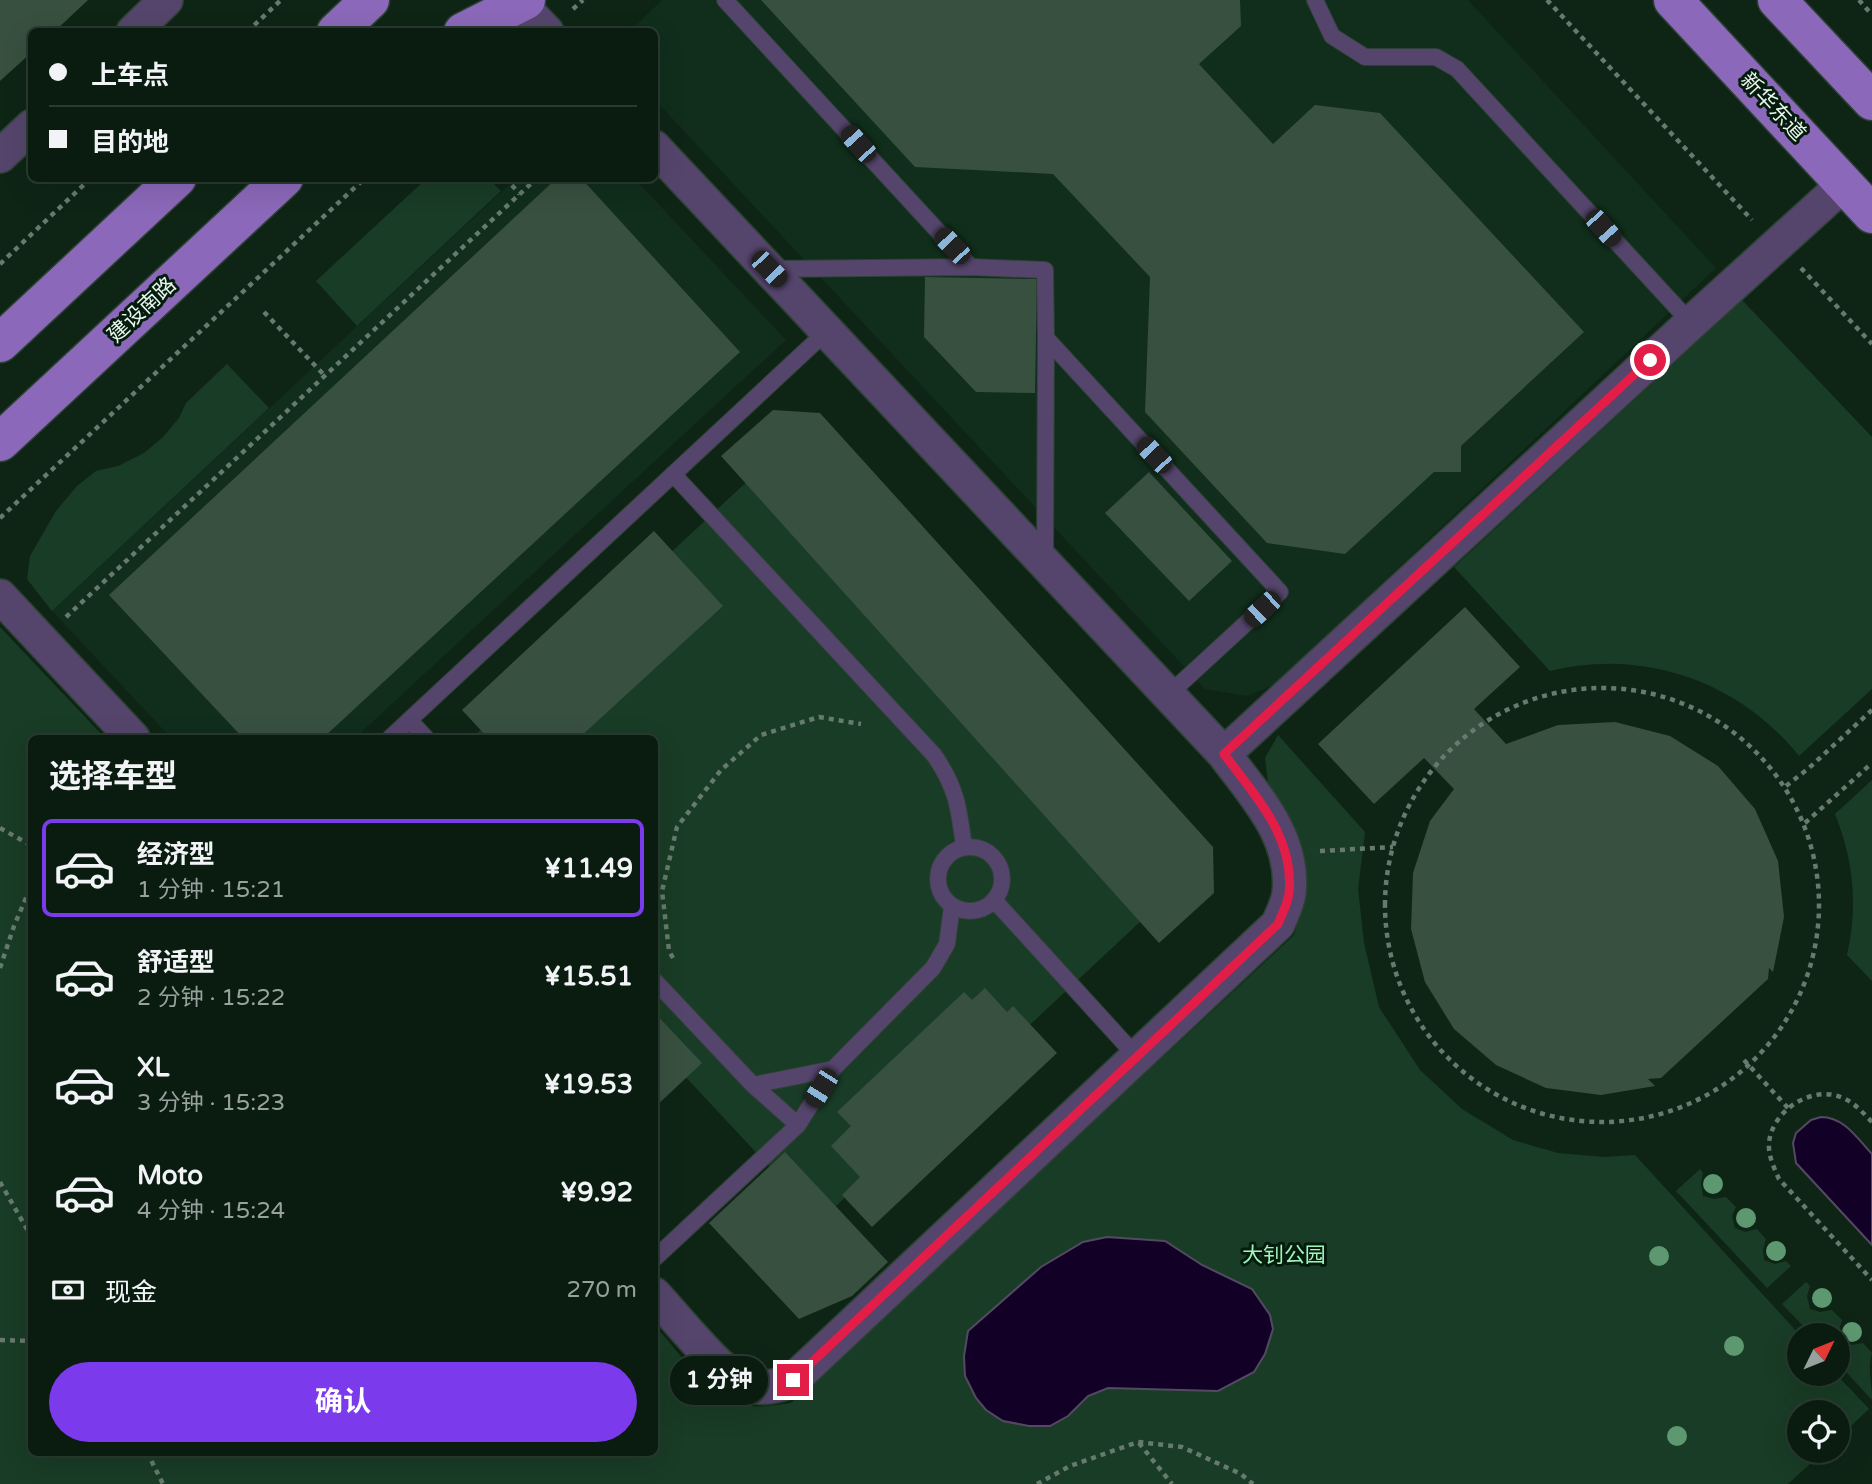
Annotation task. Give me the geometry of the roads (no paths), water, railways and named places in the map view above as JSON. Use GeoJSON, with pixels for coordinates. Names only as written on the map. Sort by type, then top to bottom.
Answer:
{"type":"FeatureCollection","features":[{"type":"Feature","properties":{"kind":"main road"},"geometry":{"type":"LineString","coordinates":[[340,28],[370,0]]}},
{"type":"Feature","properties":{"kind":"main road"},"geometry":{"type":"LineString","coordinates":[[446,28],[476,0]]}},
{"type":"Feature","properties":{"kind":"main road","name":"新华东道"},"geometry":{"type":"LineString","coordinates":[[1674,0],[1872,214]]}},
{"type":"Feature","properties":{"kind":"main road"},"geometry":{"type":"LineString","coordinates":[[1777,0],[1872,101]]}},
{"type":"Feature","properties":{"kind":"main road"},"geometry":{"type":"LineString","coordinates":[[471,28],[523,2]]}},
{"type":"Feature","properties":{"kind":"main road"},"geometry":{"type":"LineString","coordinates":[[0,343],[173,182]]}},
{"type":"Feature","properties":{"kind":"main road","name":"建设南路"},"geometry":{"type":"LineString","coordinates":[[0,442],[280,182]]}},
{"type":"Feature","properties":{"kind":"street"},"geometry":{"type":"LineString","coordinates":[[137,28],[166,0]]}},
{"type":"Feature","properties":{"kind":"street"},"geometry":{"type":"LineString","coordinates":[[523,2],[544,28]]}},
{"type":"Feature","properties":{"kind":"street"},"geometry":{"type":"LineString","coordinates":[[0,156],[28,130]]}},
{"type":"Feature","properties":{"kind":"street"},"geometry":{"type":"LineString","coordinates":[[658,151],[1224,754],[1278,827],[1287,854],[1289,894],[1278,924],[793,1380],[774,1388],[745,1385],[724,1370],[658,1298]]}},
{"type":"Feature","properties":{"kind":"street"},"geometry":{"type":"LineString","coordinates":[[1224,754],[1844,184]]}},
{"type":"Feature","properties":{"kind":"street"},"geometry":{"type":"LineString","coordinates":[[0,596],[130,735]]}},
{"type":"Feature","properties":{"kind":"lane"},"geometry":{"type":"LineString","coordinates":[[725,0],[971,267]]}},
{"type":"Feature","properties":{"kind":"lane"},"geometry":{"type":"LineString","coordinates":[[1315,0],[1332,36],[1365,57],[1436,57],[1457,69],[1690,323]]}},
{"type":"Feature","properties":{"kind":"lane"},"geometry":{"type":"LineString","coordinates":[[769,269],[971,267],[1045,270],[1045,564]]}},
{"type":"Feature","properties":{"kind":"lane"},"geometry":{"type":"LineString","coordinates":[[393,735],[827,331]]}},
{"type":"Feature","properties":{"kind":"lane"},"geometry":{"type":"LineString","coordinates":[[1046,338],[1280,592],[1168,695]]}},
{"type":"Feature","properties":{"kind":"lane"},"geometry":{"type":"LineString","coordinates":[[673,474],[934,755],[947,774],[958,800],[964,847]]}},
{"type":"Feature","properties":{"kind":"lane"},"geometry":{"type":"LineString","coordinates":[[409,720],[423,735]]}},
{"type":"Feature","properties":{"kind":"lane"},"geometry":{"type":"LineString","coordinates":[[964,847],[983,850],[998,863],[1002,882],[994,900],[979,910],[969,912],[952,906],[939,889],[939,867],[953,851],[964,847]]}},
{"type":"Feature","properties":{"kind":"lane"},"geometry":{"type":"LineString","coordinates":[[994,900],[1137,1057]]}},
{"type":"Feature","properties":{"kind":"lane"},"geometry":{"type":"LineString","coordinates":[[658,1255],[798,1125],[833,1069],[933,968],[947,944],[952,906]]}},
{"type":"Feature","properties":{"kind":"lane"},"geometry":{"type":"LineString","coordinates":[[658,984],[753,1085],[798,1125]]}},
{"type":"Feature","properties":{"kind":"lane"},"geometry":{"type":"LineString","coordinates":[[753,1085],[833,1069]]}},
{"type":"Feature","properties":{"kind":"park label","name":"大钊公园"},"geometry":{"type":"Point","coordinates":[1284,1255]}}]}
